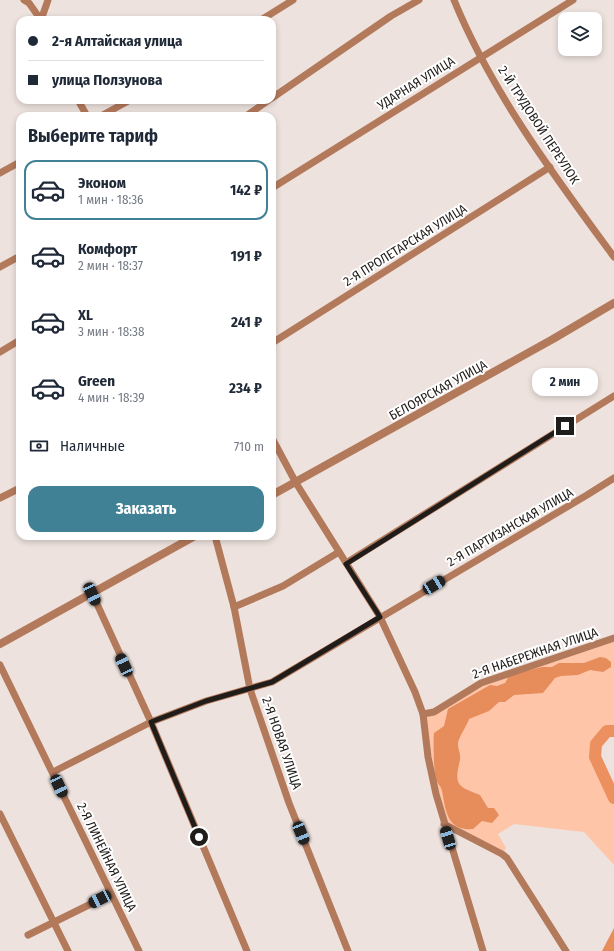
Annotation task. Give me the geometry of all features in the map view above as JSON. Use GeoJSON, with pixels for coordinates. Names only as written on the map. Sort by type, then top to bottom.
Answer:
{"type":"FeatureCollection","features":[{"type":"Feature","properties":{"kind":"street"},"geometry":{"type":"LineString","coordinates":[[24,0],[29,3],[38,16]]}},
{"type":"Feature","properties":{"kind":"street"},"geometry":{"type":"LineString","coordinates":[[42,16],[48,0]]}},
{"type":"Feature","properties":{"kind":"street"},"geometry":{"type":"LineString","coordinates":[[267,16],[293,0]]}},
{"type":"Feature","properties":{"kind":"street"},"geometry":{"type":"LineString","coordinates":[[276,95],[385,20],[419,0]]}},
{"type":"Feature","properties":{"kind":"street","name":"2-Й ТРУДОВОЙ ПЕРЕУЛОК"},"geometry":{"type":"LineString","coordinates":[[454,0],[481,57],[514,113],[550,167],[614,257]]}},
{"type":"Feature","properties":{"kind":"street","name":"УДАРНАЯ УЛИЦА"},"geometry":{"type":"LineString","coordinates":[[276,185],[573,0]]}},
{"type":"Feature","properties":{"kind":"street"},"geometry":{"type":"LineString","coordinates":[[108,112],[123,104]]}},
{"type":"Feature","properties":{"kind":"street"},"geometry":{"type":"LineString","coordinates":[[252,112],[263,104]]}},
{"type":"Feature","properties":{"kind":"street"},"geometry":{"type":"LineString","coordinates":[[0,173],[16,164]]}},
{"type":"Feature","properties":{"kind":"street","name":"2-Я ПРОЛЕТАРСКАЯ УЛИЦА"},"geometry":{"type":"LineString","coordinates":[[276,340],[550,167]]}},
{"type":"Feature","properties":{"kind":"street"},"geometry":{"type":"LineString","coordinates":[[0,267],[16,258]]}},
{"type":"Feature","properties":{"kind":"street","name":"БЕЛОЯРСКАЯ УЛИЦА"},"geometry":{"type":"LineString","coordinates":[[276,494],[553,339],[614,303]]}},
{"type":"Feature","properties":{"kind":"street"},"geometry":{"type":"LineString","coordinates":[[0,352],[16,342]]}},
{"type":"Feature","properties":{"kind":"street"},"geometry":{"type":"LineString","coordinates":[[346,564],[614,396]]}},
{"type":"Feature","properties":{"kind":"street"},"geometry":{"type":"LineString","coordinates":[[276,446],[296,483],[380,617],[415,692],[423,714],[429,766],[444,824],[483,951]]}},
{"type":"Feature","properties":{"kind":"street","name":"2-Я ПАРТИЗАНСКАЯ УЛИЦА"},"geometry":{"type":"LineString","coordinates":[[53,772],[151,722],[206,701],[272,682],[587,496],[614,478]]}},
{"type":"Feature","properties":{"kind":"street"},"geometry":{"type":"LineString","coordinates":[[0,498],[16,490]]}},
{"type":"Feature","properties":{"kind":"street"},"geometry":{"type":"LineString","coordinates":[[0,644],[188,540]]}},
{"type":"Feature","properties":{"kind":"street","name":"2-Я НОВАЯ УЛИЦА"},"geometry":{"type":"LineString","coordinates":[[216,540],[234,607],[250,689],[289,803],[348,951]]}},
{"type":"Feature","properties":{"kind":"street"},"geometry":{"type":"LineString","coordinates":[[234,607],[283,586],[339,552]]}},
{"type":"Feature","properties":{"kind":"street"},"geometry":{"type":"LineString","coordinates":[[92,594],[151,722],[247,951]]}},
{"type":"Feature","properties":{"kind":"street","name":"2-Я НАБЕРЕЖНАЯ УЛИЦА"},"geometry":{"type":"LineString","coordinates":[[423,714],[434,712],[481,683],[614,638]]}},
{"type":"Feature","properties":{"kind":"street","name":"2-Я ЛИНЕЙНАЯ УЛИЦА"},"geometry":{"type":"LineString","coordinates":[[0,665],[139,951]]}},
{"type":"Feature","properties":{"kind":"street"},"geometry":{"type":"LineString","coordinates":[[0,814],[68,951]]}},
{"type":"Feature","properties":{"kind":"street"},"geometry":{"type":"LineString","coordinates":[[444,824],[507,858],[566,951]]}},
{"type":"Feature","properties":{"kind":"street"},"geometry":{"type":"LineString","coordinates":[[28,935],[111,894]]}},
{"type":"Feature","properties":{"kind":"shaded area"},"geometry":{"type":"Polygon","coordinates":[[[614,638],[614,731],[607,731],[596,744],[595,757],[614,798],[614,865],[584,832],[514,824],[498,834],[506,848],[502,854],[444,824],[423,714],[468,690],[614,638]]]}},
{"type":"Feature","properties":{"kind":"shaded area"},"geometry":{"type":"Polygon","coordinates":[[[600,657],[606,658],[611,662],[611,667],[603,672],[590,670],[578,675],[561,676],[555,678],[543,693],[514,695],[505,702],[499,702],[489,711],[469,719],[458,742],[460,758],[457,775],[459,784],[462,787],[480,795],[488,808],[494,808],[499,815],[492,823],[482,821],[473,829],[457,827],[452,823],[446,812],[442,789],[436,780],[434,757],[434,733],[444,726],[448,709],[490,685],[497,686],[505,683],[509,676],[517,673],[542,667],[552,667],[559,663],[584,663],[600,657]]]}},
{"type":"Feature","properties":{"kind":"shaded area"},"geometry":{"type":"Polygon","coordinates":[[[614,928],[614,951],[602,951],[614,928]]]}},
{"type":"Feature","properties":{"kind":"waterway"},"geometry":{"type":"LineString","coordinates":[[614,731],[607,731],[596,744],[595,757],[614,798]]}},
{"type":"Feature","properties":{"kind":"route"},"geometry":{"type":"LineString","coordinates":[[199,837],[151,722],[206,701],[272,682],[380,617],[346,564],[565,426]]}}]}
